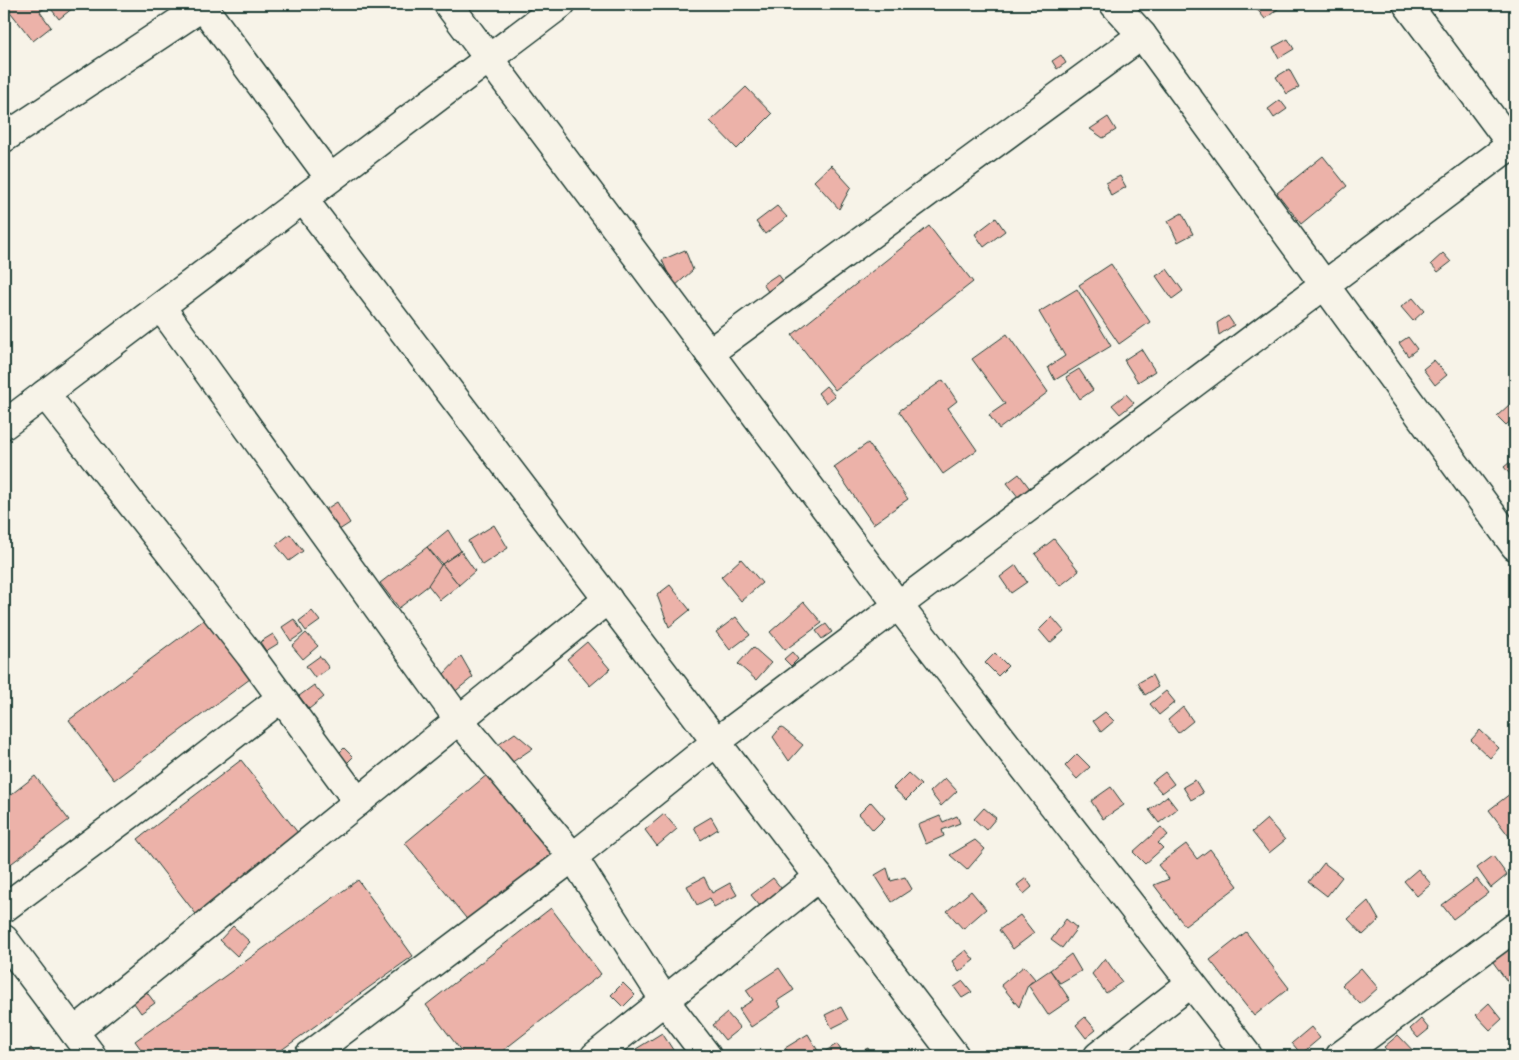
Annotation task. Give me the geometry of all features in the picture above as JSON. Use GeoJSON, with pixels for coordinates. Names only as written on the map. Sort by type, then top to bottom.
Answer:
{"type":"FeatureCollection","features":[{"type":"Feature","properties":{"kind":"street"},"geometry":{"type":"LineString","coordinates":[[448,4],[898,605],[1248,1056]]}},
{"type":"Feature","properties":{"kind":"street"},"geometry":{"type":"LineString","coordinates":[[4,425],[561,4]]}},
{"type":"Feature","properties":{"kind":"street"},"geometry":{"type":"LineString","coordinates":[[1114,4],[1142,35],[1515,546]]}},
{"type":"Feature","properties":{"kind":"street"},"geometry":{"type":"LineString","coordinates":[[309,1056],[573,857],[716,742],[1514,145],[1407,4]]}},
{"type":"Feature","properties":{"kind":"street"},"geometry":{"type":"LineString","coordinates":[[4,138],[202,5],[330,178]]}},
{"type":"Feature","properties":{"kind":"street"},"geometry":{"type":"LineString","coordinates":[[709,353],[1142,35]]}},
{"type":"Feature","properties":{"kind":"street"},"geometry":{"type":"LineString","coordinates":[[304,198],[955,1056]]}},
{"type":"Feature","properties":{"kind":"street"},"geometry":{"type":"LineString","coordinates":[[161,307],[459,720],[573,857],[665,1002],[707,1056]]}},
{"type":"Feature","properties":{"kind":"street"},"geometry":{"type":"LineString","coordinates":[[45,394],[244,647],[358,802]]}},
{"type":"Feature","properties":{"kind":"street"},"geometry":{"type":"LineString","coordinates":[[74,1032],[608,599]]}},
{"type":"Feature","properties":{"kind":"street"},"geometry":{"type":"LineString","coordinates":[[4,908],[172,783],[281,698]]}},
{"type":"Feature","properties":{"kind":"street"},"geometry":{"type":"LineString","coordinates":[[595,1056],[665,1002],[819,877]]}},
{"type":"Feature","properties":{"kind":"street"},"geometry":{"type":"LineString","coordinates":[[1340,1056],[1515,927]]}},
{"type":"Feature","properties":{"kind":"street"},"geometry":{"type":"LineString","coordinates":[[4,939],[92,1056]]}},
{"type":"Feature","properties":{"kind":"street"},"geometry":{"type":"LineString","coordinates":[[1098,1056],[1191,983]]}},
{"type":"Feature","properties":{"kind":"building"},"geometry":{"type":"Polygon","coordinates":[[[4,4],[78,4],[59,19],[48,5],[40,12],[51,27],[33,41],[4,4]]]}},
{"type":"Feature","properties":{"kind":"building"},"geometry":{"type":"Polygon","coordinates":[[[1261,4],[1275,4],[1279,8],[1265,19],[1256,8],[1261,4]]]}},
{"type":"Feature","properties":{"kind":"building"},"geometry":{"type":"Polygon","coordinates":[[[1288,39],[1294,49],[1279,58],[1273,47],[1288,39]]]}},
{"type":"Feature","properties":{"kind":"building"},"geometry":{"type":"Polygon","coordinates":[[[1061,55],[1066,63],[1057,69],[1052,61],[1061,55]]]}},
{"type":"Feature","properties":{"kind":"building"},"geometry":{"type":"Polygon","coordinates":[[[1289,69],[1299,87],[1287,94],[1276,77],[1289,69]]]}},
{"type":"Feature","properties":{"kind":"building"},"geometry":{"type":"Polygon","coordinates":[[[746,87],[772,114],[737,149],[710,121],[746,87]]]}},
{"type":"Feature","properties":{"kind":"building"},"geometry":{"type":"Polygon","coordinates":[[[1280,100],[1287,109],[1274,118],[1268,109],[1280,100]]]}},
{"type":"Feature","properties":{"kind":"building"},"geometry":{"type":"Polygon","coordinates":[[[1108,117],[1116,130],[1103,138],[1090,129],[1108,117]]]}},
{"type":"Feature","properties":{"kind":"building"},"geometry":{"type":"Polygon","coordinates":[[[1323,156],[1347,186],[1301,224],[1277,193],[1323,156]]]}},
{"type":"Feature","properties":{"kind":"building"},"geometry":{"type":"Polygon","coordinates":[[[831,165],[851,187],[839,209],[814,181],[831,165]]]}},
{"type":"Feature","properties":{"kind":"building"},"geometry":{"type":"Polygon","coordinates":[[[1120,176],[1126,187],[1111,196],[1106,183],[1120,176]]]}},
{"type":"Feature","properties":{"kind":"building"},"geometry":{"type":"Polygon","coordinates":[[[777,206],[787,217],[765,234],[756,222],[777,206]]]}},
{"type":"Feature","properties":{"kind":"building"},"geometry":{"type":"Polygon","coordinates":[[[1182,213],[1193,234],[1178,242],[1168,221],[1182,213]]]}},
{"type":"Feature","properties":{"kind":"building"},"geometry":{"type":"Polygon","coordinates":[[[996,218],[1005,231],[984,247],[975,234],[996,218]]]}},
{"type":"Feature","properties":{"kind":"building"},"geometry":{"type":"Polygon","coordinates":[[[929,226],[973,282],[835,390],[792,335],[929,226]]]}},
{"type":"Feature","properties":{"kind":"building"},"geometry":{"type":"Polygon","coordinates":[[[685,250],[693,270],[674,287],[662,260],[685,250]]]}},
{"type":"Feature","properties":{"kind":"building"},"geometry":{"type":"Polygon","coordinates":[[[1443,253],[1451,262],[1438,272],[1431,264],[1443,253]]]}},
{"type":"Feature","properties":{"kind":"building"},"geometry":{"type":"Polygon","coordinates":[[[1111,264],[1150,322],[1119,344],[1079,285],[1111,264]]]}},
{"type":"Feature","properties":{"kind":"building"},"geometry":{"type":"Polygon","coordinates":[[[1167,269],[1183,291],[1172,299],[1156,276],[1167,269]]]}},
{"type":"Feature","properties":{"kind":"building"},"geometry":{"type":"Polygon","coordinates":[[[778,274],[784,282],[769,293],[763,284],[778,274]]]}},
{"type":"Feature","properties":{"kind":"building"},"geometry":{"type":"Polygon","coordinates":[[[1077,289],[1111,346],[1055,380],[1048,367],[1065,356],[1039,312],[1077,289]]]}},
{"type":"Feature","properties":{"kind":"building"},"geometry":{"type":"Polygon","coordinates":[[[1413,298],[1424,311],[1413,321],[1401,307],[1413,298]]]}},
{"type":"Feature","properties":{"kind":"building"},"geometry":{"type":"Polygon","coordinates":[[[1228,316],[1234,325],[1219,335],[1217,323],[1228,316]]]}},
{"type":"Feature","properties":{"kind":"building"},"geometry":{"type":"Polygon","coordinates":[[[1007,334],[1048,392],[999,429],[989,415],[1005,404],[972,359],[1007,334]]]}},
{"type":"Feature","properties":{"kind":"building"},"geometry":{"type":"Polygon","coordinates":[[[1408,337],[1417,349],[1408,356],[1399,343],[1408,337]]]}},
{"type":"Feature","properties":{"kind":"building"},"geometry":{"type":"Polygon","coordinates":[[[1141,349],[1155,371],[1138,382],[1124,360],[1141,349]]]}},
{"type":"Feature","properties":{"kind":"building"},"geometry":{"type":"Polygon","coordinates":[[[1434,360],[1447,375],[1435,385],[1423,369],[1434,360]]]}},
{"type":"Feature","properties":{"kind":"building"},"geometry":{"type":"Polygon","coordinates":[[[1079,369],[1093,390],[1080,399],[1066,377],[1079,369]]]}},
{"type":"Feature","properties":{"kind":"building"},"geometry":{"type":"Polygon","coordinates":[[[943,380],[957,401],[948,408],[977,450],[943,474],[899,411],[943,380]]]}},
{"type":"Feature","properties":{"kind":"building"},"geometry":{"type":"Polygon","coordinates":[[[826,386],[835,396],[826,403],[818,393],[826,386]]]}},
{"type":"Feature","properties":{"kind":"building"},"geometry":{"type":"Polygon","coordinates":[[[1126,394],[1134,403],[1120,414],[1112,405],[1126,394]]]}},
{"type":"Feature","properties":{"kind":"building"},"geometry":{"type":"Polygon","coordinates":[[[1510,404],[1515,410],[1515,417],[1506,425],[1497,416],[1510,404]]]}},
{"type":"Feature","properties":{"kind":"building"},"geometry":{"type":"Polygon","coordinates":[[[868,443],[908,499],[873,524],[834,467],[868,443]]]}},
{"type":"Feature","properties":{"kind":"building"},"geometry":{"type":"Polygon","coordinates":[[[1515,458],[1515,474],[1512,477],[1504,467],[1515,458]]]}},
{"type":"Feature","properties":{"kind":"building"},"geometry":{"type":"Polygon","coordinates":[[[1019,474],[1031,490],[1019,498],[1007,483],[1019,474]]]}},
{"type":"Feature","properties":{"kind":"building"},"geometry":{"type":"Polygon","coordinates":[[[337,502],[350,523],[336,532],[323,511],[337,502]]]}},
{"type":"Feature","properties":{"kind":"building"},"geometry":{"type":"Polygon","coordinates":[[[494,525],[508,548],[482,565],[468,541],[494,525]]]}},
{"type":"Feature","properties":{"kind":"building"},"geometry":{"type":"Polygon","coordinates":[[[448,530],[461,551],[442,564],[427,547],[448,530]]]}},
{"type":"Feature","properties":{"kind":"building"},"geometry":{"type":"Polygon","coordinates":[[[290,534],[303,551],[289,561],[276,545],[290,534]]]}},
{"type":"Feature","properties":{"kind":"building"},"geometry":{"type":"Polygon","coordinates":[[[1054,539],[1079,571],[1060,586],[1035,554],[1054,539]]]}},
{"type":"Feature","properties":{"kind":"building"},"geometry":{"type":"Polygon","coordinates":[[[427,547],[446,572],[399,608],[380,583],[427,547]]]}},
{"type":"Feature","properties":{"kind":"building"},"geometry":{"type":"Polygon","coordinates":[[[461,551],[475,571],[459,585],[442,564],[461,551]]]}},
{"type":"Feature","properties":{"kind":"building"},"geometry":{"type":"Polygon","coordinates":[[[741,559],[762,583],[741,601],[721,577],[741,559]]]}},
{"type":"Feature","properties":{"kind":"building"},"geometry":{"type":"Polygon","coordinates":[[[442,564],[459,585],[440,600],[428,585],[442,564]]]}},
{"type":"Feature","properties":{"kind":"building"},"geometry":{"type":"Polygon","coordinates":[[[1016,565],[1027,582],[1011,593],[1000,577],[1016,565]]]}},
{"type":"Feature","properties":{"kind":"building"},"geometry":{"type":"Polygon","coordinates":[[[670,585],[690,610],[669,627],[657,595],[670,585]]]}},
{"type":"Feature","properties":{"kind":"building"},"geometry":{"type":"Polygon","coordinates":[[[804,602],[822,623],[785,650],[770,632],[804,602]]]}},
{"type":"Feature","properties":{"kind":"building"},"geometry":{"type":"Polygon","coordinates":[[[312,611],[320,621],[306,631],[299,621],[312,611]]]}},
{"type":"Feature","properties":{"kind":"building"},"geometry":{"type":"Polygon","coordinates":[[[209,616],[254,676],[114,780],[69,720],[209,616]]]}},
{"type":"Feature","properties":{"kind":"building"},"geometry":{"type":"Polygon","coordinates":[[[736,617],[750,635],[730,650],[716,632],[736,617]]]}},
{"type":"Feature","properties":{"kind":"building"},"geometry":{"type":"Polygon","coordinates":[[[1052,617],[1064,631],[1050,643],[1039,630],[1052,617]]]}},
{"type":"Feature","properties":{"kind":"building"},"geometry":{"type":"Polygon","coordinates":[[[294,619],[303,633],[291,641],[282,627],[294,619]]]}},
{"type":"Feature","properties":{"kind":"building"},"geometry":{"type":"Polygon","coordinates":[[[826,624],[832,632],[822,639],[816,631],[826,624]]]}},
{"type":"Feature","properties":{"kind":"building"},"geometry":{"type":"Polygon","coordinates":[[[306,633],[318,646],[303,659],[292,646],[306,633]]]}},
{"type":"Feature","properties":{"kind":"building"},"geometry":{"type":"Polygon","coordinates":[[[273,634],[279,643],[266,651],[260,642],[273,634]]]}},
{"type":"Feature","properties":{"kind":"building"},"geometry":{"type":"Polygon","coordinates":[[[587,642],[610,669],[590,686],[567,659],[587,642]]]}},
{"type":"Feature","properties":{"kind":"building"},"geometry":{"type":"Polygon","coordinates":[[[753,647],[771,663],[756,680],[738,664],[753,647]]]}},
{"type":"Feature","properties":{"kind":"building"},"geometry":{"type":"Polygon","coordinates":[[[792,652],[798,659],[791,666],[784,659],[792,652]]]}},
{"type":"Feature","properties":{"kind":"building"},"geometry":{"type":"Polygon","coordinates":[[[995,653],[1008,666],[998,676],[985,663],[995,653]]]}},
{"type":"Feature","properties":{"kind":"building"},"geometry":{"type":"Polygon","coordinates":[[[320,656],[329,668],[315,678],[306,666],[320,656]]]}},
{"type":"Feature","properties":{"kind":"building"},"geometry":{"type":"Polygon","coordinates":[[[461,656],[473,677],[452,694],[443,675],[461,656]]]}},
{"type":"Feature","properties":{"kind":"building"},"geometry":{"type":"Polygon","coordinates":[[[1152,675],[1158,687],[1145,695],[1138,683],[1152,675]]]}},
{"type":"Feature","properties":{"kind":"building"},"geometry":{"type":"Polygon","coordinates":[[[314,685],[324,697],[309,709],[299,696],[314,685]]]}},
{"type":"Feature","properties":{"kind":"building"},"geometry":{"type":"Polygon","coordinates":[[[1166,691],[1175,702],[1159,715],[1150,704],[1166,691]]]}},
{"type":"Feature","properties":{"kind":"building"},"geometry":{"type":"Polygon","coordinates":[[[1183,707],[1193,721],[1178,733],[1168,720],[1183,707]]]}},
{"type":"Feature","properties":{"kind":"building"},"geometry":{"type":"Polygon","coordinates":[[[1105,712],[1114,721],[1101,732],[1093,721],[1105,712]]]}},
{"type":"Feature","properties":{"kind":"building"},"geometry":{"type":"Polygon","coordinates":[[[781,727],[803,745],[789,761],[773,737],[781,727]]]}},
{"type":"Feature","properties":{"kind":"building"},"geometry":{"type":"Polygon","coordinates":[[[1480,730],[1499,748],[1490,758],[1471,740],[1480,730]]]}},
{"type":"Feature","properties":{"kind":"building"},"geometry":{"type":"Polygon","coordinates":[[[515,733],[533,748],[511,763],[498,745],[515,733]]]}},
{"type":"Feature","properties":{"kind":"building"},"geometry":{"type":"Polygon","coordinates":[[[344,748],[353,757],[344,766],[335,757],[344,748]]]}},
{"type":"Feature","properties":{"kind":"building"},"geometry":{"type":"Polygon","coordinates":[[[1077,754],[1090,767],[1077,779],[1065,766],[1077,754]]]}},
{"type":"Feature","properties":{"kind":"building"},"geometry":{"type":"Polygon","coordinates":[[[241,760],[302,838],[199,918],[138,839],[241,760]]]}},
{"type":"Feature","properties":{"kind":"building"},"geometry":{"type":"Polygon","coordinates":[[[494,769],[559,849],[470,923],[405,843],[494,769]]]}},
{"type":"Feature","properties":{"kind":"building"},"geometry":{"type":"Polygon","coordinates":[[[1165,772],[1174,784],[1162,793],[1152,782],[1165,772]]]}},
{"type":"Feature","properties":{"kind":"building"},"geometry":{"type":"Polygon","coordinates":[[[908,773],[921,785],[906,800],[893,788],[908,773]]]}},
{"type":"Feature","properties":{"kind":"building"},"geometry":{"type":"Polygon","coordinates":[[[35,776],[69,820],[4,869],[4,800],[35,776]]]}},
{"type":"Feature","properties":{"kind":"building"},"geometry":{"type":"Polygon","coordinates":[[[945,778],[957,791],[941,806],[930,792],[945,778]]]}},
{"type":"Feature","properties":{"kind":"building"},"geometry":{"type":"Polygon","coordinates":[[[1195,780],[1203,793],[1191,800],[1183,787],[1195,780]]]}},
{"type":"Feature","properties":{"kind":"building"},"geometry":{"type":"Polygon","coordinates":[[[1111,787],[1124,805],[1103,819],[1091,801],[1111,787]]]}},
{"type":"Feature","properties":{"kind":"building"},"geometry":{"type":"Polygon","coordinates":[[[1515,790],[1515,844],[1489,810],[1515,790]]]}},
{"type":"Feature","properties":{"kind":"building"},"geometry":{"type":"Polygon","coordinates":[[[1167,796],[1177,809],[1159,823],[1149,810],[1167,796]]]}},
{"type":"Feature","properties":{"kind":"building"},"geometry":{"type":"Polygon","coordinates":[[[871,802],[885,818],[873,830],[859,814],[871,802]]]}},
{"type":"Feature","properties":{"kind":"building"},"geometry":{"type":"Polygon","coordinates":[[[984,808],[996,818],[986,830],[974,819],[984,808]]]}},
{"type":"Feature","properties":{"kind":"building"},"geometry":{"type":"Polygon","coordinates":[[[664,814],[677,829],[657,846],[645,830],[664,814]]]}},
{"type":"Feature","properties":{"kind":"building"},"geometry":{"type":"Polygon","coordinates":[[[940,816],[943,822],[957,816],[960,823],[942,830],[944,836],[926,844],[918,825],[940,816]]]}},
{"type":"Feature","properties":{"kind":"building"},"geometry":{"type":"Polygon","coordinates":[[[711,817],[718,829],[701,840],[694,827],[711,817]]]}},
{"type":"Feature","properties":{"kind":"building"},"geometry":{"type":"Polygon","coordinates":[[[1267,819],[1285,840],[1269,853],[1252,832],[1267,819]]]}},
{"type":"Feature","properties":{"kind":"building"},"geometry":{"type":"Polygon","coordinates":[[[1161,827],[1168,835],[1158,843],[1163,848],[1145,864],[1133,852],[1161,827]]]}},
{"type":"Feature","properties":{"kind":"building"},"geometry":{"type":"Polygon","coordinates":[[[975,840],[985,849],[967,870],[950,855],[975,840]]]}},
{"type":"Feature","properties":{"kind":"building"},"geometry":{"type":"Polygon","coordinates":[[[1186,844],[1197,859],[1210,849],[1238,886],[1185,926],[1154,885],[1169,879],[1158,865],[1186,844]]]}},
{"type":"Feature","properties":{"kind":"building"},"geometry":{"type":"Polygon","coordinates":[[[1493,856],[1507,875],[1491,888],[1477,868],[1493,856]]]}},
{"type":"Feature","properties":{"kind":"building"},"geometry":{"type":"Polygon","coordinates":[[[1324,863],[1342,877],[1327,896],[1309,882],[1324,863]]]}},
{"type":"Feature","properties":{"kind":"building"},"geometry":{"type":"Polygon","coordinates":[[[887,868],[891,881],[905,877],[912,889],[892,902],[875,875],[887,868]]]}},
{"type":"Feature","properties":{"kind":"building"},"geometry":{"type":"Polygon","coordinates":[[[1418,869],[1431,884],[1417,896],[1404,881],[1418,869]]]}},
{"type":"Feature","properties":{"kind":"building"},"geometry":{"type":"Polygon","coordinates":[[[704,877],[712,893],[730,883],[737,895],[714,907],[710,898],[697,905],[687,886],[704,877]]]}},
{"type":"Feature","properties":{"kind":"building"},"geometry":{"type":"Polygon","coordinates":[[[773,878],[790,899],[768,916],[751,895],[773,878]]]}},
{"type":"Feature","properties":{"kind":"building"},"geometry":{"type":"Polygon","coordinates":[[[1026,878],[1032,887],[1024,894],[1017,885],[1026,878]]]}},
{"type":"Feature","properties":{"kind":"building"},"geometry":{"type":"Polygon","coordinates":[[[1477,879],[1488,893],[1453,919],[1442,905],[1477,879]]]}},
{"type":"Feature","properties":{"kind":"building"},"geometry":{"type":"Polygon","coordinates":[[[358,880],[413,956],[273,1056],[146,1056],[135,1041],[358,880]]]}},
{"type":"Feature","properties":{"kind":"building"},"geometry":{"type":"Polygon","coordinates":[[[971,891],[986,909],[963,929],[947,911],[971,891]]]}},
{"type":"Feature","properties":{"kind":"building"},"geometry":{"type":"Polygon","coordinates":[[[1368,901],[1379,920],[1363,935],[1348,919],[1368,901]]]}},
{"type":"Feature","properties":{"kind":"building"},"geometry":{"type":"Polygon","coordinates":[[[551,908],[601,974],[496,1056],[465,1056],[426,1005],[551,908]]]}},
{"type":"Feature","properties":{"kind":"building"},"geometry":{"type":"Polygon","coordinates":[[[1020,915],[1034,933],[1013,949],[999,930],[1020,915]]]}},
{"type":"Feature","properties":{"kind":"building"},"geometry":{"type":"Polygon","coordinates":[[[1066,919],[1077,928],[1062,948],[1051,940],[1066,919]]]}},
{"type":"Feature","properties":{"kind":"building"},"geometry":{"type":"Polygon","coordinates":[[[233,926],[250,942],[237,956],[220,940],[233,926]]]}},
{"type":"Feature","properties":{"kind":"building"},"geometry":{"type":"Polygon","coordinates":[[[1246,932],[1289,988],[1254,1016],[1210,960],[1246,932]]]}},
{"type":"Feature","properties":{"kind":"building"},"geometry":{"type":"Polygon","coordinates":[[[1515,939],[1515,992],[1490,958],[1515,939]]]}},
{"type":"Feature","properties":{"kind":"building"},"geometry":{"type":"Polygon","coordinates":[[[966,950],[974,960],[959,972],[952,961],[966,950]]]}},
{"type":"Feature","properties":{"kind":"building"},"geometry":{"type":"Polygon","coordinates":[[[1071,954],[1081,971],[1060,983],[1050,970],[1071,954]]]}},
{"type":"Feature","properties":{"kind":"building"},"geometry":{"type":"Polygon","coordinates":[[[1105,958],[1122,982],[1106,993],[1092,974],[1105,958]]]}},
{"type":"Feature","properties":{"kind":"building"},"geometry":{"type":"Polygon","coordinates":[[[1024,966],[1035,979],[1028,985],[1019,1007],[1001,985],[1024,966]]]}},
{"type":"Feature","properties":{"kind":"building"},"geometry":{"type":"Polygon","coordinates":[[[779,968],[794,990],[777,1001],[781,1007],[751,1027],[739,1009],[753,1000],[746,990],[779,968]]]}},
{"type":"Feature","properties":{"kind":"building"},"geometry":{"type":"Polygon","coordinates":[[[1361,968],[1378,988],[1360,1004],[1342,985],[1361,968]]]}},
{"type":"Feature","properties":{"kind":"building"},"geometry":{"type":"Polygon","coordinates":[[[1050,970],[1070,1000],[1048,1015],[1028,985],[1050,970]]]}},
{"type":"Feature","properties":{"kind":"building"},"geometry":{"type":"Polygon","coordinates":[[[963,981],[972,992],[962,998],[954,987],[963,981]]]}},
{"type":"Feature","properties":{"kind":"building"},"geometry":{"type":"Polygon","coordinates":[[[623,983],[635,995],[623,1007],[611,995],[623,983]]]}},
{"type":"Feature","properties":{"kind":"building"},"geometry":{"type":"Polygon","coordinates":[[[142,986],[155,1003],[141,1013],[129,996],[142,986]]]}},
{"type":"Feature","properties":{"kind":"building"},"geometry":{"type":"Polygon","coordinates":[[[1489,1003],[1502,1019],[1490,1030],[1476,1015],[1489,1003]]]}},
{"type":"Feature","properties":{"kind":"building"},"geometry":{"type":"Polygon","coordinates":[[[841,1007],[848,1020],[832,1028],[825,1015],[841,1007]]]}},
{"type":"Feature","properties":{"kind":"building"},"geometry":{"type":"Polygon","coordinates":[[[727,1013],[740,1028],[725,1040],[713,1025],[727,1013]]]}},
{"type":"Feature","properties":{"kind":"building"},"geometry":{"type":"Polygon","coordinates":[[[1085,1017],[1096,1030],[1086,1038],[1076,1025],[1085,1017]]]}},
{"type":"Feature","properties":{"kind":"building"},"geometry":{"type":"Polygon","coordinates":[[[1421,1019],[1429,1029],[1418,1038],[1410,1029],[1421,1019]]]}},
{"type":"Feature","properties":{"kind":"building"},"geometry":{"type":"Polygon","coordinates":[[[1311,1027],[1320,1038],[1301,1054],[1292,1043],[1311,1027]]]}},
{"type":"Feature","properties":{"kind":"building"},"geometry":{"type":"Polygon","coordinates":[[[662,1033],[677,1056],[640,1056],[636,1049],[662,1033]]]}},
{"type":"Feature","properties":{"kind":"building"},"geometry":{"type":"Polygon","coordinates":[[[808,1034],[821,1056],[790,1056],[785,1048],[808,1034]]]}},
{"type":"Feature","properties":{"kind":"building"},"geometry":{"type":"Polygon","coordinates":[[[1398,1035],[1418,1056],[1392,1056],[1384,1047],[1398,1035]]]}},
{"type":"Feature","properties":{"kind":"building"},"geometry":{"type":"Polygon","coordinates":[[[837,1044],[844,1055],[826,1056],[824,1052],[837,1044]]]}},
{"type":"Feature","properties":{"kind":"building"},"geometry":{"type":"Polygon","coordinates":[[[31,1048],[38,1056],[21,1056],[31,1048]]]}},
{"type":"Feature","properties":{"kind":"building"},"geometry":{"type":"Polygon","coordinates":[[[868,1048],[872,1056],[852,1056],[868,1048]]]}}]}
